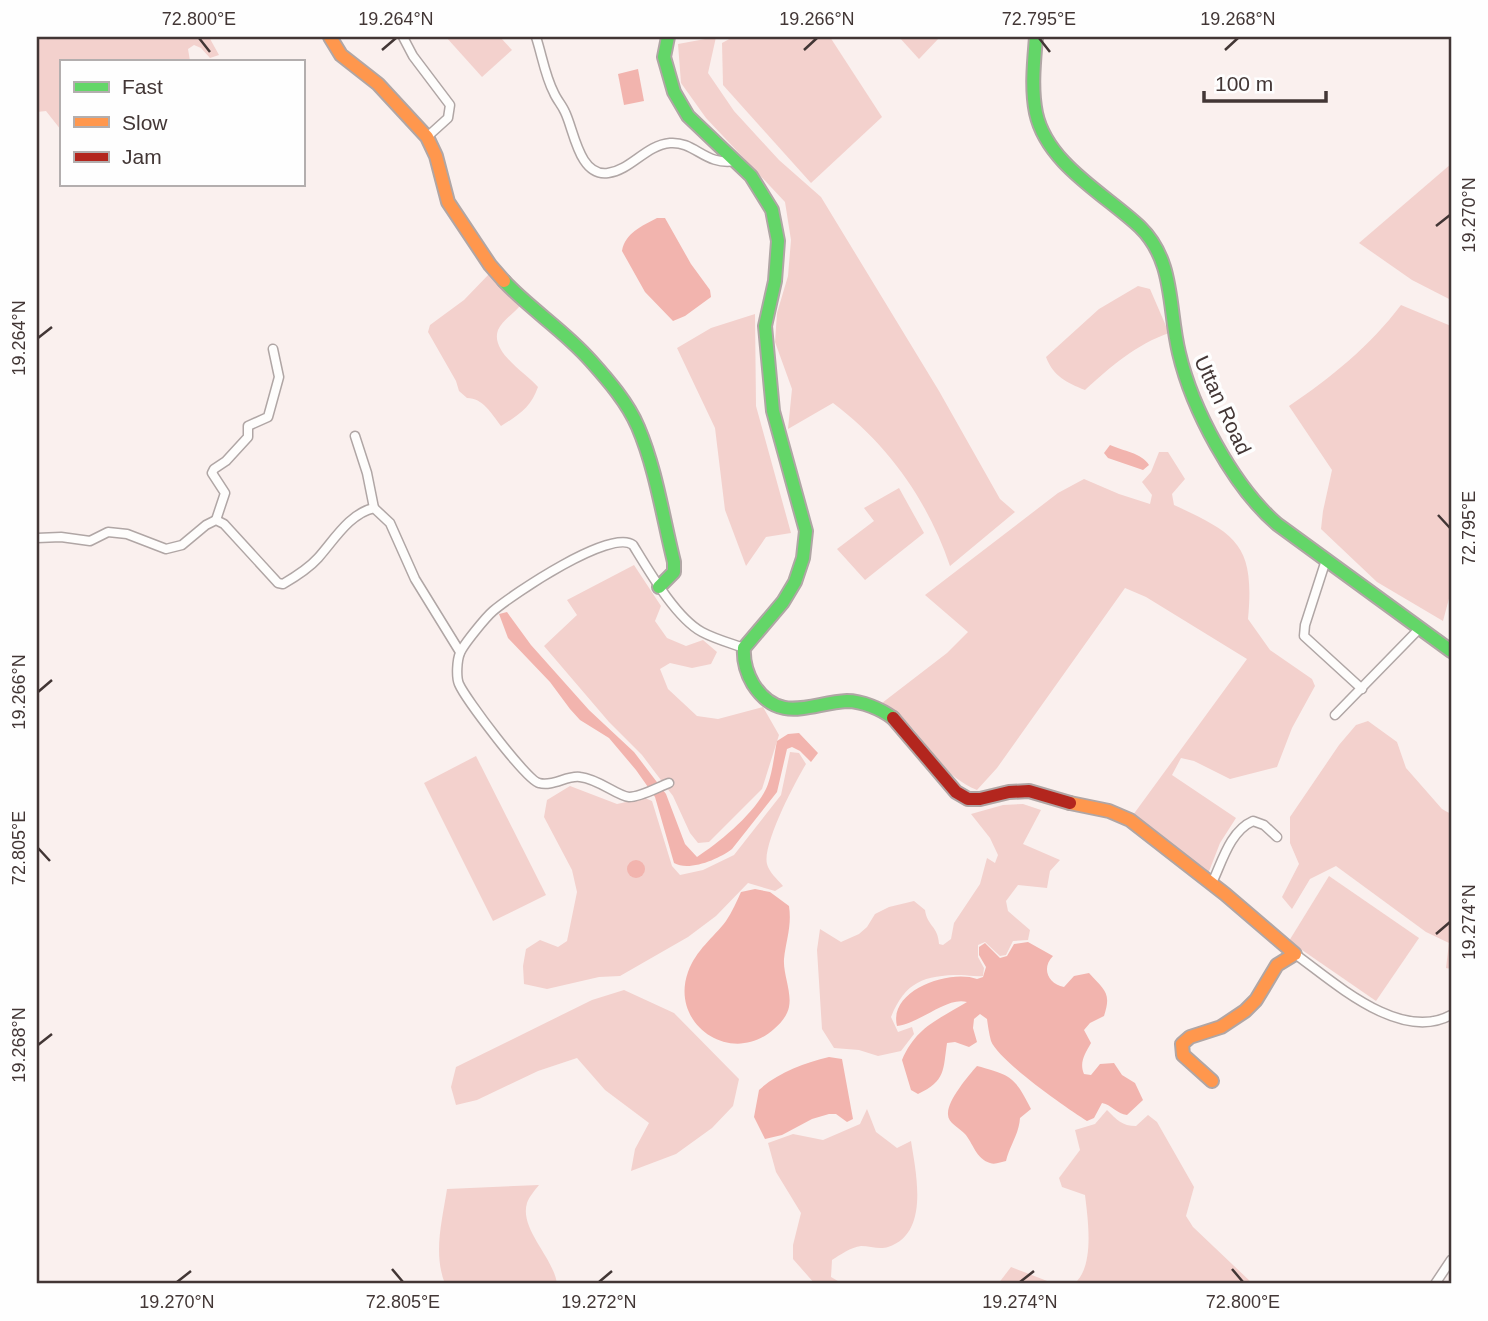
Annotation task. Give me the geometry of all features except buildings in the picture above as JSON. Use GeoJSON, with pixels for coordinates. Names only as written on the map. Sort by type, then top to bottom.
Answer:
{"type":"FeatureCollection","features":[{"type":"Feature","properties":{"kind":"street"},"geometry":{"type":"LineString","coordinates":[[330,37],[341,55],[378,84],[427,137],[436,156],[448,202],[491,265],[518,296],[563,333],[590,361],[620,398],[637,425],[674,562],[674,572],[659,587]]}},
{"type":"Feature","properties":{"kind":"street"},"geometry":{"type":"LineString","coordinates":[[403,37],[413,56],[450,104],[448,118],[427,137]]}},
{"type":"Feature","properties":{"kind":"street"},"geometry":{"type":"LineString","coordinates":[[536,37],[553,92],[566,113],[588,166],[600,173],[610,173],[631,163],[650,149],[667,143],[687,145],[703,156],[720,162],[735,161]]}},
{"type":"Feature","properties":{"kind":"street"},"geometry":{"type":"LineString","coordinates":[[668,37],[664,57],[674,92],[688,117],[751,176],[772,210],[778,241],[775,281],[765,326],[773,411],[806,531],[803,558],[795,582],[783,602],[744,648],[746,672],[761,696],[782,708],[806,709],[849,701],[882,710],[899,723],[956,792],[968,799],[1029,791],[1056,800],[1109,811],[1130,820],[1352,997],[1376,1010],[1405,1019],[1439,1020],[1451,1014]]}},
{"type":"Feature","properties":{"kind":"street","name":"Uttan Road"},"geometry":{"type":"LineString","coordinates":[[1036,37],[1035,108],[1042,131],[1078,174],[1151,239],[1168,278],[1182,366],[1224,458],[1241,484],[1278,526],[1451,651]]}},
{"type":"Feature","properties":{"kind":"street"},"geometry":{"type":"LineString","coordinates":[[37,538],[61,537],[90,541],[108,532],[127,534],[166,549],[182,545],[216,520],[225,493],[212,473],[248,437],[248,426],[268,417],[279,377],[273,349]]}},
{"type":"Feature","properties":{"kind":"street"},"geometry":{"type":"LineString","coordinates":[[355,436],[367,473],[374,508],[390,523],[415,579],[460,652]]}},
{"type":"Feature","properties":{"kind":"street"},"geometry":{"type":"LineString","coordinates":[[216,520],[231,531],[278,583],[283,584],[317,560],[351,521],[365,510],[374,508]]}},
{"type":"Feature","properties":{"kind":"street"},"geometry":{"type":"LineString","coordinates":[[669,783],[631,797],[592,779],[576,776],[566,780],[538,783],[529,778],[458,682],[460,652],[490,613],[502,604],[567,563],[620,541],[628,541],[633,545],[659,587],[691,624],[703,632],[744,648]]}},
{"type":"Feature","properties":{"kind":"street"},"geometry":{"type":"LineString","coordinates":[[1326,560],[1304,636],[1362,689]]}},
{"type":"Feature","properties":{"kind":"street"},"geometry":{"type":"LineString","coordinates":[[1335,715],[1420,628]]}},
{"type":"Feature","properties":{"kind":"street"},"geometry":{"type":"LineString","coordinates":[[1212,883],[1237,831],[1245,825],[1253,821],[1264,825],[1277,837]]}},
{"type":"Feature","properties":{"kind":"street"},"geometry":{"type":"LineString","coordinates":[[1212,1081],[1183,1055],[1182,1044],[1190,1037],[1221,1027],[1245,1011],[1256,1000],[1278,965],[1295,954]]}},
{"type":"Feature","properties":{"kind":"street"},"geometry":{"type":"LineString","coordinates":[[1435,1284],[1451,1260]]}},
{"type":"Feature","properties":{"kind":"shaded area"},"geometry":{"type":"Polygon","coordinates":[[[37,37],[209,37],[219,55],[210,58],[194,45],[188,49],[190,60],[60,60],[60,129],[46,111],[37,112],[37,37]]]}},
{"type":"Feature","properties":{"kind":"shaded area"},"geometry":{"type":"Polygon","coordinates":[[[446,37],[500,37],[512,50],[482,77],[446,37]]]}},
{"type":"Feature","properties":{"kind":"shaded area"},"geometry":{"type":"Polygon","coordinates":[[[716,37],[708,73],[734,111],[779,160],[821,197],[939,391],[1000,499],[1015,512],[950,566],[918,497],[888,455],[853,419],[833,403],[788,429],[792,389],[775,342],[777,313],[788,276],[791,240],[785,202],[706,118],[681,83],[678,44],[716,37]]]}},
{"type":"Feature","properties":{"kind":"shaded area"},"geometry":{"type":"Polygon","coordinates":[[[733,37],[830,37],[882,117],[811,183],[723,85],[722,43],[733,37]]]}},
{"type":"Feature","properties":{"kind":"shaded area"},"geometry":{"type":"Polygon","coordinates":[[[899,37],[940,37],[919,59],[899,37]]]}},
{"type":"Feature","properties":{"kind":"shaded area"},"geometry":{"type":"Polygon","coordinates":[[[638,69],[644,101],[624,105],[618,74],[638,69]]]}},
{"type":"Feature","properties":{"kind":"shaded area"},"geometry":{"type":"Polygon","coordinates":[[[1451,164],[1451,300],[1412,280],[1359,243],[1451,164]]]}},
{"type":"Feature","properties":{"kind":"shaded area"},"geometry":{"type":"Polygon","coordinates":[[[657,218],[665,218],[691,264],[710,290],[711,297],[685,316],[673,321],[645,292],[622,251],[630,235],[657,218]]]}},
{"type":"Feature","properties":{"kind":"shaded area"},"geometry":{"type":"Polygon","coordinates":[[[491,272],[521,305],[498,330],[499,346],[510,362],[538,387],[524,410],[501,426],[482,403],[467,398],[459,391],[428,332],[430,325],[464,300],[491,272]]]}},
{"type":"Feature","properties":{"kind":"shaded area"},"geometry":{"type":"Polygon","coordinates":[[[1138,286],[1150,289],[1169,333],[1135,350],[1085,390],[1057,374],[1046,357],[1099,309],[1138,286]]]}},
{"type":"Feature","properties":{"kind":"shaded area"},"geometry":{"type":"Polygon","coordinates":[[[1401,305],[1451,326],[1451,591],[1443,621],[1377,582],[1321,529],[1332,470],[1289,406],[1350,360],[1401,305]]]}},
{"type":"Feature","properties":{"kind":"shaded area"},"geometry":{"type":"Polygon","coordinates":[[[755,314],[756,406],[791,533],[766,537],[746,566],[725,510],[715,428],[677,348],[711,328],[755,314]]]}},
{"type":"Feature","properties":{"kind":"shaded area"},"geometry":{"type":"Polygon","coordinates":[[[1110,445],[1137,455],[1149,465],[1143,470],[1108,458],[1104,453],[1110,445]]]}},
{"type":"Feature","properties":{"kind":"shaded area"},"geometry":{"type":"Polygon","coordinates":[[[1159,452],[1168,452],[1185,479],[1172,494],[1174,505],[1227,534],[1244,558],[1248,574],[1248,619],[1270,650],[1312,679],[1315,686],[1292,728],[1277,767],[1230,779],[1194,761],[1181,758],[1172,775],[1236,818],[1220,843],[1208,874],[1133,815],[1247,659],[1146,597],[1125,588],[997,768],[977,790],[949,772],[908,723],[882,703],[947,653],[968,632],[925,595],[1058,493],[1084,479],[1150,504],[1152,495],[1142,482],[1151,472],[1159,452]]]}},
{"type":"Feature","properties":{"kind":"shaded area"},"geometry":{"type":"Polygon","coordinates":[[[899,488],[924,533],[865,580],[837,549],[874,521],[864,508],[899,488]]]}},
{"type":"Feature","properties":{"kind":"shaded area"},"geometry":{"type":"Polygon","coordinates":[[[634,565],[661,606],[655,621],[667,638],[686,646],[703,640],[717,652],[711,664],[692,668],[670,663],[660,669],[668,689],[697,716],[718,719],[763,707],[779,735],[762,789],[709,842],[698,843],[690,833],[673,796],[642,755],[609,722],[544,646],[577,615],[567,600],[634,565]]]}},
{"type":"Feature","properties":{"kind":"shaded area"},"geometry":{"type":"Polygon","coordinates":[[[507,612],[531,645],[589,710],[634,752],[666,794],[685,844],[697,857],[748,815],[763,794],[768,784],[777,741],[788,734],[799,733],[818,753],[811,762],[800,751],[792,747],[787,749],[777,792],[732,849],[720,857],[696,865],[674,863],[655,797],[609,738],[580,720],[550,682],[508,638],[499,614],[507,612]]]}},
{"type":"Feature","properties":{"kind":"shaded area"},"geometry":{"type":"Polygon","coordinates":[[[1368,721],[1397,742],[1406,768],[1442,809],[1451,814],[1451,969],[1446,968],[1449,943],[1426,932],[1336,866],[1310,879],[1292,909],[1282,897],[1299,864],[1290,843],[1290,817],[1339,745],[1356,725],[1368,721]]]}},
{"type":"Feature","properties":{"kind":"shaded area"},"geometry":{"type":"Polygon","coordinates":[[[790,752],[799,753],[806,764],[780,814],[767,855],[770,870],[783,886],[775,891],[748,883],[716,916],[688,937],[620,976],[599,977],[547,989],[524,984],[526,949],[540,940],[558,947],[567,941],[577,892],[572,870],[544,817],[547,800],[570,786],[617,804],[645,798],[652,801],[672,866],[680,875],[703,870],[734,855],[781,795],[790,752]]]}},
{"type":"Feature","properties":{"kind":"shaded area"},"geometry":{"type":"Polygon","coordinates":[[[476,756],[546,895],[493,921],[424,783],[476,756]]]}},
{"type":"Feature","properties":{"kind":"shaded area"},"geometry":{"type":"Polygon","coordinates":[[[1023,804],[1041,810],[1023,844],[1060,860],[1050,871],[1047,888],[1018,885],[1006,901],[1008,911],[1030,930],[1028,940],[1013,941],[1006,955],[1000,956],[985,942],[978,945],[978,957],[984,968],[983,976],[936,977],[910,988],[891,1017],[898,1032],[912,1027],[914,1034],[901,1051],[878,1056],[859,1050],[834,1048],[822,1029],[817,950],[820,929],[841,942],[859,934],[875,914],[889,907],[914,901],[925,910],[937,933],[939,944],[943,945],[951,939],[954,923],[980,884],[987,858],[995,863],[998,855],[990,838],[971,814],[1003,805],[1023,804]]]}},
{"type":"Feature","properties":{"kind":"shaded area"},"geometry":{"type":"Polygon","coordinates":[[[632,860],[640,860],[645,869],[643,876],[632,878],[627,873],[627,865],[632,860]]]}},
{"type":"Feature","properties":{"kind":"shaded area"},"geometry":{"type":"Polygon","coordinates":[[[1329,876],[1419,938],[1376,1001],[1289,941],[1329,876]]]}},
{"type":"Feature","properties":{"kind":"shaded area"},"geometry":{"type":"Polygon","coordinates":[[[755,889],[770,892],[789,906],[784,959],[789,1007],[779,1024],[757,1040],[740,1044],[723,1042],[708,1035],[696,1023],[688,1009],[685,991],[688,972],[700,951],[726,921],[741,892],[755,889]]]}},
{"type":"Feature","properties":{"kind":"shaded area"},"geometry":{"type":"Polygon","coordinates":[[[1028,942],[1053,956],[1047,970],[1054,983],[1064,987],[1074,976],[1089,973],[1105,992],[1107,1002],[1104,1016],[1090,1023],[1084,1030],[1091,1043],[1082,1066],[1084,1074],[1091,1075],[1100,1064],[1114,1063],[1122,1075],[1135,1083],[1143,1100],[1127,1115],[1102,1103],[1094,1118],[1087,1121],[1064,1106],[1006,1060],[991,1041],[987,1019],[980,1014],[974,1019],[973,1028],[977,1042],[969,1047],[955,1042],[947,1043],[942,1074],[934,1084],[918,1094],[911,1090],[902,1060],[914,1039],[929,1025],[967,1002],[959,1001],[942,1006],[914,1021],[897,1026],[897,1013],[902,1002],[911,993],[937,980],[983,977],[986,967],[979,955],[979,947],[985,943],[1000,958],[1007,956],[1014,944],[1028,942]]]}},
{"type":"Feature","properties":{"kind":"shaded area"},"geometry":{"type":"Polygon","coordinates":[[[624,990],[674,1013],[739,1079],[733,1106],[712,1128],[676,1154],[631,1171],[635,1149],[649,1123],[605,1090],[577,1058],[538,1071],[477,1100],[456,1105],[451,1087],[456,1067],[592,1000],[624,990]]]}},
{"type":"Feature","properties":{"kind":"shaded area"},"geometry":{"type":"Polygon","coordinates":[[[829,1057],[842,1059],[853,1119],[847,1122],[836,1114],[829,1114],[812,1119],[782,1135],[765,1139],[754,1117],[759,1090],[791,1069],[829,1057]]]}},
{"type":"Feature","properties":{"kind":"shaded area"},"geometry":{"type":"Polygon","coordinates":[[[977,1066],[1011,1079],[1021,1090],[1031,1109],[1020,1118],[1006,1161],[994,1164],[981,1158],[965,1134],[948,1116],[955,1095],[977,1066]]]}},
{"type":"Feature","properties":{"kind":"shaded area"},"geometry":{"type":"Polygon","coordinates":[[[867,1109],[876,1132],[897,1148],[911,1141],[917,1185],[915,1216],[910,1229],[901,1240],[888,1247],[861,1246],[832,1260],[831,1277],[843,1284],[815,1284],[793,1259],[793,1245],[801,1213],[776,1172],[768,1143],[793,1134],[823,1140],[860,1124],[867,1109]]]}},
{"type":"Feature","properties":{"kind":"shaded area"},"geometry":{"type":"Polygon","coordinates":[[[1107,1110],[1127,1125],[1136,1126],[1148,1115],[1157,1122],[1194,1187],[1186,1216],[1193,1227],[1253,1284],[1074,1284],[1081,1276],[1087,1255],[1085,1195],[1062,1187],[1059,1178],[1080,1150],[1075,1130],[1095,1124],[1107,1110]]]}},
{"type":"Feature","properties":{"kind":"shaded area"},"geometry":{"type":"Polygon","coordinates":[[[539,1185],[527,1203],[526,1213],[532,1233],[555,1274],[557,1284],[445,1284],[439,1249],[447,1189],[539,1185]]]}},
{"type":"Feature","properties":{"kind":"shaded area"},"geometry":{"type":"Polygon","coordinates":[[[1011,1267],[1055,1284],[998,1284],[1011,1267]]]}},
{"type":"Feature","properties":{"kind":"traffic: fast"},"geometry":{"type":"LineString","coordinates":[[668,37],[664,57],[674,92],[688,116],[751,176],[772,210],[778,241],[775,281],[765,326],[773,411],[806,531],[803,558],[795,582],[783,602],[744,648],[747,671],[763,697],[784,708],[796,709],[853,701],[871,706],[893,718]]}},
{"type":"Feature","properties":{"kind":"traffic: fast"},"geometry":{"type":"LineString","coordinates":[[1036,37],[1034,94],[1042,131],[1065,163],[1140,227],[1151,240],[1165,270],[1185,375],[1204,422],[1230,468],[1277,524],[1451,651]]}},
{"type":"Feature","properties":{"kind":"traffic: fast"},"geometry":{"type":"LineString","coordinates":[[504,281],[581,350],[617,392],[634,418],[650,460],[674,562],[674,572],[659,587]]}},
{"type":"Feature","properties":{"kind":"traffic: slow"},"geometry":{"type":"LineString","coordinates":[[330,37],[341,55],[378,84],[427,137],[436,156],[448,202],[490,265],[504,281]]}},
{"type":"Feature","properties":{"kind":"traffic: slow"},"geometry":{"type":"LineString","coordinates":[[1070,803],[1109,811],[1130,820],[1225,894],[1295,954],[1277,965],[1256,1000],[1245,1011],[1221,1027],[1190,1037],[1182,1044],[1183,1055],[1212,1081]]}},
{"type":"Feature","properties":{"kind":"traffic: jam"},"geometry":{"type":"LineString","coordinates":[[893,718],[956,792],[968,799],[1029,791],[1070,803]]}}]}
